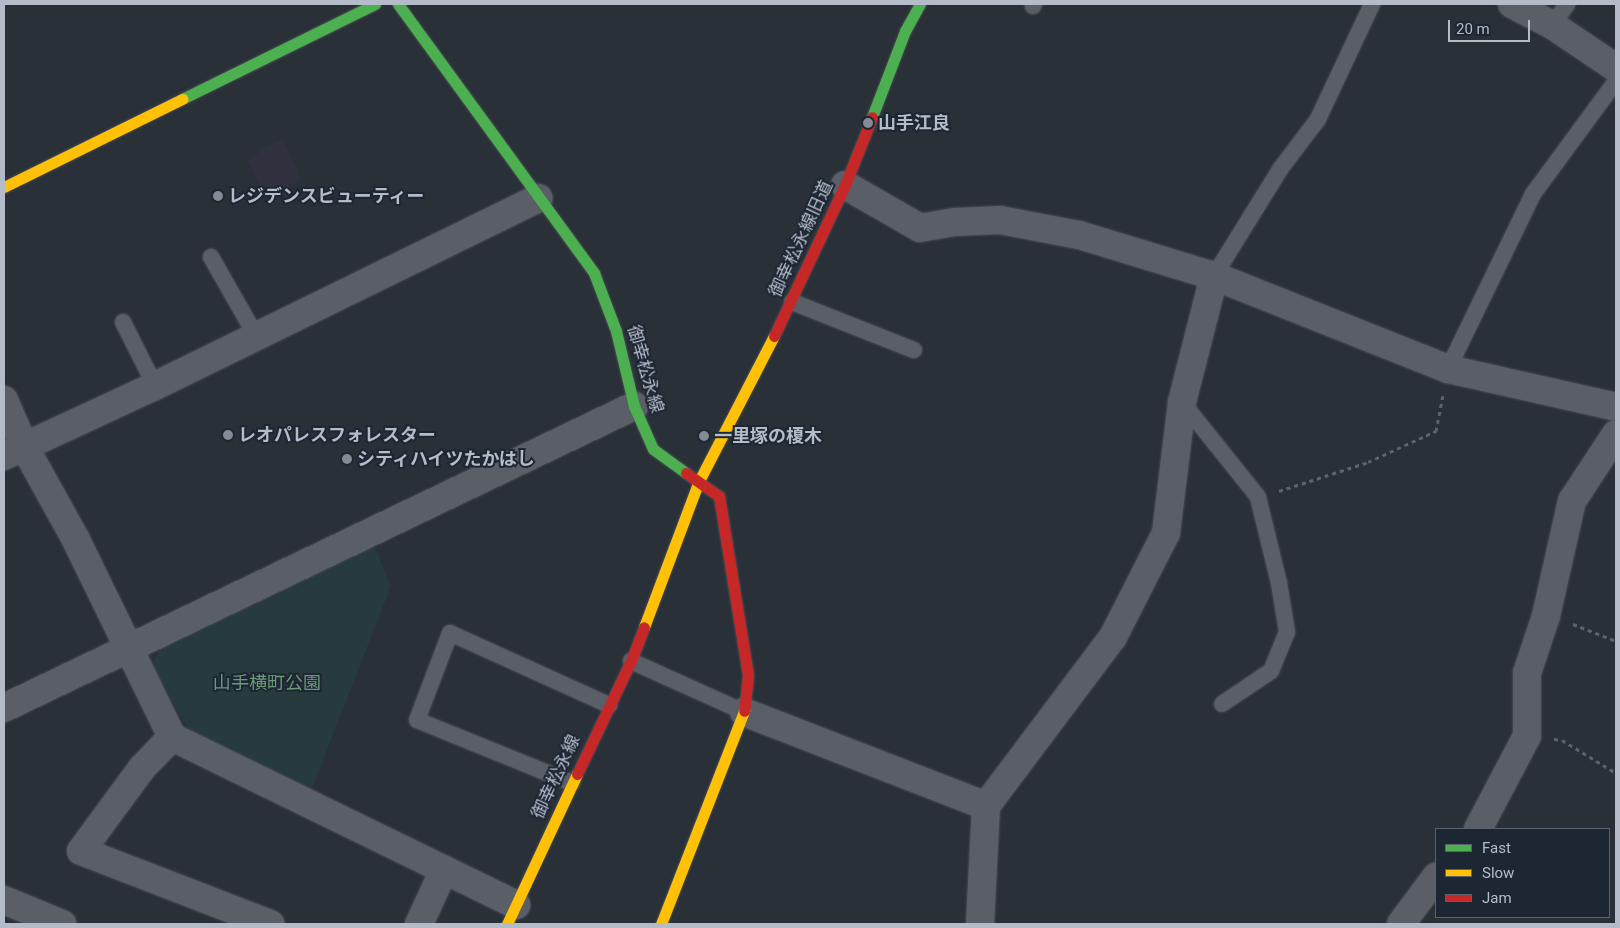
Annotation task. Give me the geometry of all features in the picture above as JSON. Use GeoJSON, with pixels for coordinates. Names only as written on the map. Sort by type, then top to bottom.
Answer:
{"type":"FeatureCollection","features":[{"type":"Feature","properties":{"kind":"street"},"geometry":{"type":"LineString","coordinates":[[4,187],[376,4]]}},
{"type":"Feature","properties":{"kind":"street","name":"御幸松永線"},"geometry":{"type":"LineString","coordinates":[[398,4],[594,273],[616,331],[634,406],[652,449],[699,481],[631,661],[511,915]]}},
{"type":"Feature","properties":{"kind":"street","name":"御幸松永線旧道"},"geometry":{"type":"LineString","coordinates":[[699,481],[792,302],[845,185],[905,30],[920,4]]}},
{"type":"Feature","properties":{"kind":"street"},"geometry":{"type":"LineString","coordinates":[[1512,4],[1559,15],[1616,68]]}},
{"type":"Feature","properties":{"kind":"street"},"geometry":{"type":"LineString","coordinates":[[845,185],[920,228],[955,222],[1000,220],[1079,235],[1214,276],[1448,369],[1616,408]]}},
{"type":"Feature","properties":{"kind":"street"},"geometry":{"type":"LineString","coordinates":[[14,451],[155,386],[538,198]]}},
{"type":"Feature","properties":{"kind":"street"},"geometry":{"type":"LineString","coordinates":[[980,924],[986,806],[1113,637],[1166,533],[1182,402],[1214,276]]}},
{"type":"Feature","properties":{"kind":"street"},"geometry":{"type":"LineString","coordinates":[[4,400],[14,451],[76,540],[172,738],[444,870],[511,915]]}},
{"type":"Feature","properties":{"kind":"street"},"geometry":{"type":"LineString","coordinates":[[4,708],[129,650],[634,406]]}},
{"type":"Feature","properties":{"kind":"street"},"geometry":{"type":"LineString","coordinates":[[1479,828],[1528,736],[1527,673],[1546,616],[1572,501],[1616,434]]}},
{"type":"Feature","properties":{"kind":"street"},"geometry":{"type":"LineString","coordinates":[[662,924],[744,712],[748,675],[719,496],[699,481]]}},
{"type":"Feature","properties":{"kind":"street"},"geometry":{"type":"LineString","coordinates":[[744,712],[986,806]]}},
{"type":"Feature","properties":{"kind":"street"},"geometry":{"type":"LineString","coordinates":[[172,738],[142,768],[81,851],[270,924]]}},
{"type":"Feature","properties":{"kind":"street"},"geometry":{"type":"LineString","coordinates":[[419,924],[444,870]]}},
{"type":"Feature","properties":{"kind":"street"},"geometry":{"type":"LineString","coordinates":[[1401,924],[1435,878]]}},
{"type":"Feature","properties":{"kind":"street"},"geometry":{"type":"LineString","coordinates":[[4,900],[62,924]]}},
{"type":"Feature","properties":{"kind":"lane"},"geometry":{"type":"LineString","coordinates":[[1214,276],[1281,168],[1318,119],[1372,4]]}},
{"type":"Feature","properties":{"kind":"lane"},"geometry":{"type":"LineString","coordinates":[[1448,369],[1533,194],[1616,81]]}},
{"type":"Feature","properties":{"kind":"lane"},"geometry":{"type":"LineString","coordinates":[[211,256],[256,336]]}},
{"type":"Feature","properties":{"kind":"lane"},"geometry":{"type":"LineString","coordinates":[[792,302],[914,350]]}},
{"type":"Feature","properties":{"kind":"lane"},"geometry":{"type":"LineString","coordinates":[[123,322],[155,386]]}},
{"type":"Feature","properties":{"kind":"lane"},"geometry":{"type":"LineString","coordinates":[[1182,402],[1258,498],[1279,583],[1288,632],[1271,671],[1222,704]]}},
{"type":"Feature","properties":{"kind":"lane"},"geometry":{"type":"LineString","coordinates":[[572,783],[417,720],[450,633],[609,706]]}},
{"type":"Feature","properties":{"kind":"lane"},"geometry":{"type":"LineString","coordinates":[[631,661],[744,712]]}},
{"type":"Feature","properties":{"kind":"path"},"geometry":{"type":"LineString","coordinates":[[1258,498],[1368,462],[1436,431],[1448,369]]}},
{"type":"Feature","properties":{"kind":"path"},"geometry":{"type":"LineString","coordinates":[[1546,616],[1587,628],[1616,641]]}},
{"type":"Feature","properties":{"kind":"path"},"geometry":{"type":"LineString","coordinates":[[1528,736],[1562,740],[1616,773]]}},
{"type":"Feature","properties":{"kind":"shaded area"},"geometry":{"type":"Polygon","coordinates":[[[283,139],[302,180],[265,197],[248,160],[258,155],[257,151],[283,139]]]}},
{"type":"Feature","properties":{"kind":"green space","name":"山手横町公園"},"geometry":{"type":"Polygon","coordinates":[[[373,543],[391,586],[311,791],[246,763],[188,729],[152,665],[161,645],[373,543]]]}},
{"type":"Feature","properties":{"kind":"traffic: fast"},"geometry":{"type":"LineString","coordinates":[[182,99],[375,4]]}},
{"type":"Feature","properties":{"kind":"traffic: fast"},"geometry":{"type":"LineString","coordinates":[[398,4],[594,273],[616,331],[634,406],[653,449],[686,473]]}},
{"type":"Feature","properties":{"kind":"traffic: fast"},"geometry":{"type":"LineString","coordinates":[[872,117],[905,31],[920,4]]}},
{"type":"Feature","properties":{"kind":"traffic: slow"},"geometry":{"type":"LineString","coordinates":[[4,187],[182,99]]}},
{"type":"Feature","properties":{"kind":"traffic: slow"},"geometry":{"type":"LineString","coordinates":[[644,627],[699,481],[774,336]]}},
{"type":"Feature","properties":{"kind":"traffic: slow"},"geometry":{"type":"LineString","coordinates":[[661,924],[744,711]]}},
{"type":"Feature","properties":{"kind":"traffic: slow"},"geometry":{"type":"LineString","coordinates":[[507,924],[577,774]]}},
{"type":"Feature","properties":{"kind":"traffic: jam"},"geometry":{"type":"LineString","coordinates":[[774,336],[845,185],[872,117]]}},
{"type":"Feature","properties":{"kind":"traffic: jam"},"geometry":{"type":"LineString","coordinates":[[686,473],[719,496],[748,675],[744,711]]}},
{"type":"Feature","properties":{"kind":"traffic: jam"},"geometry":{"type":"LineString","coordinates":[[577,774],[631,661],[644,627]]}},
{"type":"Feature","properties":{"kind":"place","name":"山手江良"},"geometry":{"type":"Point","coordinates":[868,123]}},
{"type":"Feature","properties":{"kind":"place","name":"レジデンスビューティー"},"geometry":{"type":"Point","coordinates":[218,196]}},
{"type":"Feature","properties":{"kind":"place","name":"レオパレスフォレスター"},"geometry":{"type":"Point","coordinates":[228,435]}},
{"type":"Feature","properties":{"kind":"place","name":"一里塚の榎木"},"geometry":{"type":"Point","coordinates":[704,436]}},
{"type":"Feature","properties":{"kind":"place","name":"シティハイツたかはし"},"geometry":{"type":"Point","coordinates":[347,459]}}]}
